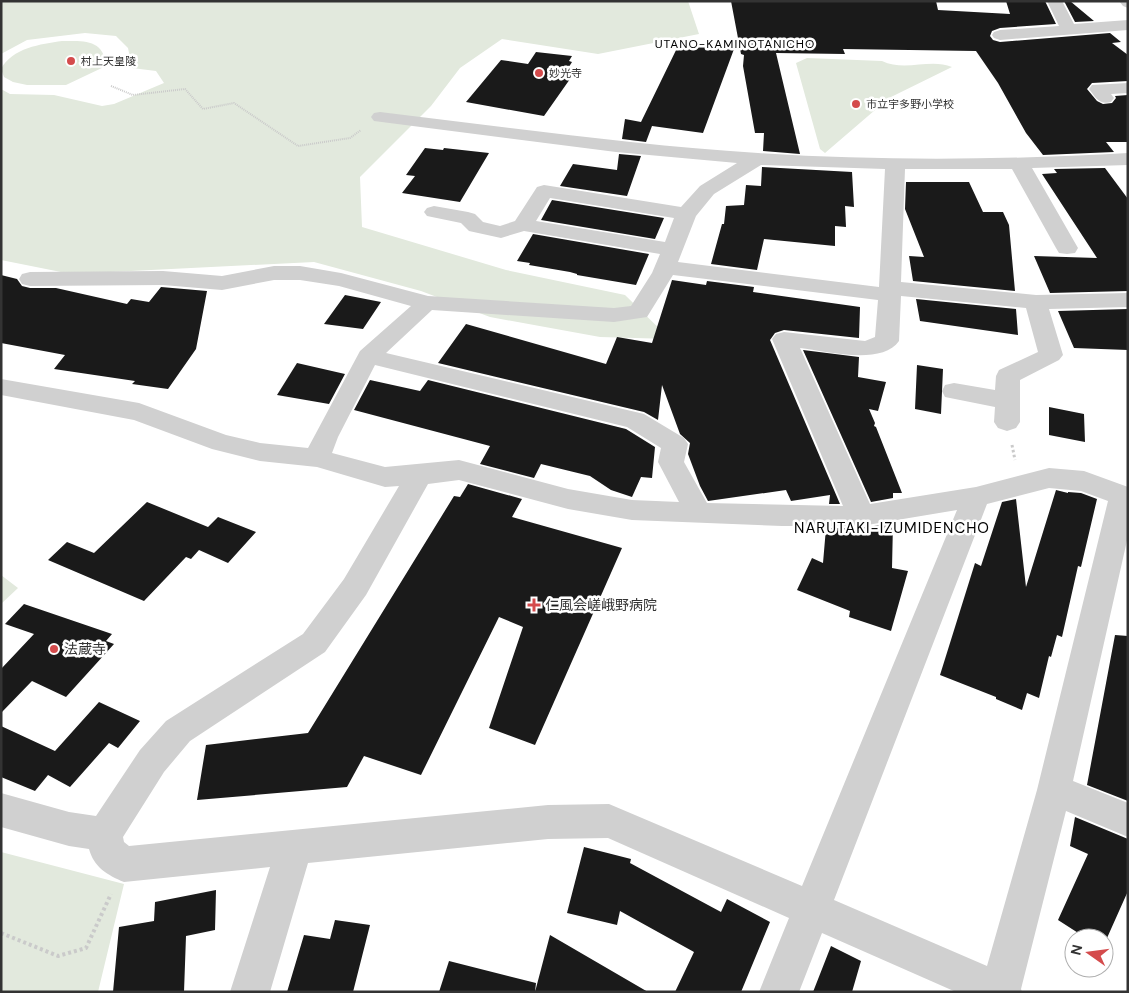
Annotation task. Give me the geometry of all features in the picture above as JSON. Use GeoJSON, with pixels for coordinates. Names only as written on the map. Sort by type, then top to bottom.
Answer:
{"type":"FeatureCollection","features":[{"type":"Feature","properties":{"kind":"street"},"geometry":{"type":"LineString","coordinates":[[1054,1],[1069,30]]}},
{"type":"Feature","properties":{"kind":"street"},"geometry":{"type":"LineString","coordinates":[[1000,36],[1128,25]]}},
{"type":"Feature","properties":{"kind":"street"},"geometry":{"type":"LineString","coordinates":[[1105,98],[1098,89],[1128,88]]}},
{"type":"Feature","properties":{"kind":"street"},"geometry":{"type":"LineString","coordinates":[[380,117],[610,145],[757,159],[894,163],[1072,163],[1128,159]]}},
{"type":"Feature","properties":{"kind":"street"},"geometry":{"type":"LineString","coordinates":[[30,279],[164,278],[222,283],[274,273],[300,273],[341,280],[427,304],[614,315],[639,312],[666,263],[686,214],[707,190],[757,159]]}},
{"type":"Feature","properties":{"kind":"street"},"geometry":{"type":"LineString","coordinates":[[861,516],[784,340],[866,348],[887,341],[894,163]]}},
{"type":"Feature","properties":{"kind":"street"},"geometry":{"type":"LineString","coordinates":[[1019,163],[1067,248]]}},
{"type":"Feature","properties":{"kind":"street"},"geometry":{"type":"LineString","coordinates":[[523,225],[544,191],[686,214]]}},
{"type":"Feature","properties":{"kind":"street"},"geometry":{"type":"LineString","coordinates":[[434,212],[468,218],[476,227],[501,232],[523,225],[666,263],[889,292],[1036,302],[1128,300]]}},
{"type":"Feature","properties":{"kind":"street"},"geometry":{"type":"LineString","coordinates":[[954,391],[1007,411],[1008,376],[1051,355],[1036,302]]}},
{"type":"Feature","properties":{"kind":"street"},"geometry":{"type":"LineString","coordinates":[[317,458],[325,437],[368,356],[427,304]]}},
{"type":"Feature","properties":{"kind":"street"},"geometry":{"type":"LineString","coordinates":[[368,356],[635,420],[675,444],[671,462],[698,512]]}},
{"type":"Feature","properties":{"kind":"street"},"geometry":{"type":"LineString","coordinates":[[1,387],[139,412],[221,443],[260,452],[317,458],[385,477],[459,470],[568,499],[632,510],[782,516],[861,516],[976,497],[1050,478],[1084,481],[1125,497],[1054,790],[1001,991],[608,821],[548,822],[124,864],[108,852],[104,834],[152,761],[178,731],[314,643],[356,587],[419,475]]}},
{"type":"Feature","properties":{"kind":"street"},"geometry":{"type":"LineString","coordinates":[[779,992],[976,497]]}},
{"type":"Feature","properties":{"kind":"street"},"geometry":{"type":"LineString","coordinates":[[1054,790],[1128,820]]}},
{"type":"Feature","properties":{"kind":"street"},"geometry":{"type":"LineString","coordinates":[[1,810],[69,828],[104,834]]}},
{"type":"Feature","properties":{"kind":"street"},"geometry":{"type":"LineString","coordinates":[[250,992],[295,847]]}},
{"type":"Feature","properties":{"kind":"path"},"geometry":{"type":"LineString","coordinates":[[111,86],[133,96],[185,89],[203,109],[234,103],[298,146],[350,138],[380,117]]}},
{"type":"Feature","properties":{"kind":"path"},"geometry":{"type":"LineString","coordinates":[[1,934],[58,956],[86,948],[124,864]]}},
{"type":"Feature","properties":{"kind":"shaded area"},"geometry":{"type":"Polygon","coordinates":[[[1,1],[688,1],[699,34],[598,54],[502,39],[460,68],[431,106],[360,177],[362,227],[506,270],[625,295],[670,339],[600,337],[490,317],[421,291],[314,262],[71,274],[1,260],[1,89],[10,94],[54,95],[102,106],[114,104],[164,83],[156,71],[132,68],[128,48],[116,36],[85,33],[27,40],[1,54],[1,1]]]}},
{"type":"Feature","properties":{"kind":"shaded area"},"geometry":{"type":"Polygon","coordinates":[[[62,41],[92,43],[101,51],[106,66],[66,85],[27,85],[13,82],[4,77],[1,69],[12,56],[28,48],[62,41]]]}},
{"type":"Feature","properties":{"kind":"shaded area"},"geometry":{"type":"Polygon","coordinates":[[[807,58],[882,61],[900,65],[935,64],[952,67],[889,98],[825,153],[820,149],[796,63],[807,58]]]}},
{"type":"Feature","properties":{"kind":"shaded area"},"geometry":{"type":"Polygon","coordinates":[[[1,575],[18,588],[1,604],[1,575]]]}},
{"type":"Feature","properties":{"kind":"shaded area"},"geometry":{"type":"Polygon","coordinates":[[[1,852],[124,884],[98,992],[1,992],[1,852]]]}},
{"type":"Feature","properties":{"kind":"building"},"geometry":{"type":"Polygon","coordinates":[[[731,1],[936,1],[938,10],[1010,14],[1006,1],[1045,1],[1056,24],[1000,28],[992,31],[990,36],[993,40],[1000,42],[1110,33],[1121,42],[1112,43],[1128,55],[1128,81],[1092,83],[1087,89],[1097,101],[1103,104],[1112,103],[1116,98],[1115,96],[1128,95],[1128,142],[1106,142],[1114,152],[1043,155],[1026,133],[998,83],[976,51],[843,49],[845,54],[776,53],[800,154],[763,151],[764,133],[755,133],[743,66],[744,55],[741,54],[731,1]]]}},
{"type":"Feature","properties":{"kind":"building"},"geometry":{"type":"Polygon","coordinates":[[[1064,1],[1070,1],[1094,21],[1075,22],[1064,1]]]}},
{"type":"Feature","properties":{"kind":"building"},"geometry":{"type":"Polygon","coordinates":[[[679,44],[734,49],[703,133],[652,126],[646,142],[622,139],[625,119],[641,122],[679,44]]]}},
{"type":"Feature","properties":{"kind":"building"},"geometry":{"type":"Polygon","coordinates":[[[536,52],[572,56],[569,61],[572,62],[562,78],[570,79],[544,116],[466,102],[501,60],[528,64],[536,52]]]}},
{"type":"Feature","properties":{"kind":"building"},"geometry":{"type":"Polygon","coordinates":[[[425,148],[489,153],[460,202],[402,193],[415,176],[406,175],[425,148]]]}},
{"type":"Feature","properties":{"kind":"building"},"geometry":{"type":"Polygon","coordinates":[[[619,154],[641,156],[627,196],[560,186],[573,164],[617,170],[619,154]]]}},
{"type":"Feature","properties":{"kind":"building"},"geometry":{"type":"Polygon","coordinates":[[[762,167],[852,172],[854,207],[845,206],[846,227],[835,226],[835,246],[764,239],[757,270],[711,264],[722,224],[724,224],[726,206],[744,205],[746,185],[761,186],[762,167]]]}},
{"type":"Feature","properties":{"kind":"building"},"geometry":{"type":"Polygon","coordinates":[[[1105,168],[1128,199],[1128,291],[1050,293],[1034,256],[1097,258],[1042,174],[1057,173],[1054,169],[1105,168]]]}},
{"type":"Feature","properties":{"kind":"building"},"geometry":{"type":"Polygon","coordinates":[[[906,182],[969,182],[983,212],[1003,212],[1009,225],[1015,291],[913,281],[909,256],[924,257],[905,209],[906,182]]]}},
{"type":"Feature","properties":{"kind":"building"},"geometry":{"type":"Polygon","coordinates":[[[552,200],[664,218],[655,239],[541,220],[552,200]]]}},
{"type":"Feature","properties":{"kind":"building"},"geometry":{"type":"Polygon","coordinates":[[[533,234],[649,254],[636,285],[577,275],[517,261],[533,234]]]}},
{"type":"Feature","properties":{"kind":"building"},"geometry":{"type":"Polygon","coordinates":[[[1,275],[17,279],[22,286],[30,288],[56,288],[127,304],[131,299],[149,302],[161,287],[207,291],[196,349],[168,389],[132,384],[135,381],[54,369],[65,355],[1,343],[1,275]]]}},
{"type":"Feature","properties":{"kind":"building"},"geometry":{"type":"Polygon","coordinates":[[[672,280],[706,285],[707,281],[754,287],[753,292],[860,307],[859,338],[784,330],[775,333],[770,340],[840,504],[829,504],[830,495],[791,501],[786,490],[708,501],[688,454],[690,443],[680,434],[662,385],[658,420],[644,412],[438,363],[466,324],[606,364],[617,337],[652,343],[672,280]]]}},
{"type":"Feature","properties":{"kind":"building"},"geometry":{"type":"Polygon","coordinates":[[[345,295],[381,302],[363,329],[324,324],[345,295]]]}},
{"type":"Feature","properties":{"kind":"building"},"geometry":{"type":"Polygon","coordinates":[[[916,299],[1016,309],[1018,335],[920,321],[916,299]]]}},
{"type":"Feature","properties":{"kind":"building"},"geometry":{"type":"Polygon","coordinates":[[[1128,309],[1128,350],[1074,348],[1058,311],[1128,309]]]}},
{"type":"Feature","properties":{"kind":"building"},"geometry":{"type":"Polygon","coordinates":[[[803,350],[859,357],[858,377],[886,382],[878,411],[869,409],[875,423],[874,426],[902,493],[893,493],[893,498],[871,502],[803,350]]]}},
{"type":"Feature","properties":{"kind":"building"},"geometry":{"type":"Polygon","coordinates":[[[297,363],[345,374],[329,404],[277,395],[297,363]]]}},
{"type":"Feature","properties":{"kind":"building"},"geometry":{"type":"Polygon","coordinates":[[[917,365],[943,369],[941,414],[915,409],[917,365]]]}},
{"type":"Feature","properties":{"kind":"building"},"geometry":{"type":"Polygon","coordinates":[[[370,380],[420,391],[428,380],[626,429],[655,447],[652,478],[641,477],[632,497],[611,490],[590,476],[541,464],[534,478],[480,464],[490,446],[354,410],[370,380]]]}},
{"type":"Feature","properties":{"kind":"building"},"geometry":{"type":"Polygon","coordinates":[[[1049,407],[1084,414],[1085,442],[1049,435],[1049,407]]]}},
{"type":"Feature","properties":{"kind":"building"},"geometry":{"type":"Polygon","coordinates":[[[468,484],[522,499],[512,517],[622,548],[535,745],[489,728],[523,627],[499,617],[421,775],[364,756],[347,787],[197,800],[206,745],[308,733],[454,496],[460,497],[468,484]]]}},
{"type":"Feature","properties":{"kind":"building"},"geometry":{"type":"Polygon","coordinates":[[[1056,490],[1068,493],[1081,493],[1097,499],[1081,567],[1078,566],[1062,637],[1057,635],[1051,657],[1049,656],[1039,698],[1027,693],[1022,710],[996,699],[996,697],[940,675],[975,563],[981,566],[1002,502],[1016,499],[1026,587],[1056,490]]]}},
{"type":"Feature","properties":{"kind":"building"},"geometry":{"type":"Polygon","coordinates":[[[147,502],[208,527],[218,517],[256,532],[228,563],[199,550],[191,559],[186,557],[144,601],[48,560],[67,542],[94,553],[147,502]]]}},
{"type":"Feature","properties":{"kind":"building"},"geometry":{"type":"Polygon","coordinates":[[[893,523],[892,568],[908,571],[891,631],[849,617],[850,611],[797,590],[812,558],[823,563],[826,528],[861,528],[893,523]]]}},
{"type":"Feature","properties":{"kind":"building"},"geometry":{"type":"Polygon","coordinates":[[[24,604],[112,634],[106,641],[114,644],[66,697],[32,681],[1,713],[1,669],[34,634],[5,624],[24,604]]]}},
{"type":"Feature","properties":{"kind":"building"},"geometry":{"type":"Polygon","coordinates":[[[1115,635],[1128,636],[1128,801],[1087,785],[1115,635]]]}},
{"type":"Feature","properties":{"kind":"building"},"geometry":{"type":"Polygon","coordinates":[[[99,702],[140,721],[118,748],[109,743],[70,787],[48,775],[35,791],[1,777],[1,726],[55,751],[99,702]]]}},
{"type":"Feature","properties":{"kind":"building"},"geometry":{"type":"Polygon","coordinates":[[[1075,817],[1128,839],[1128,891],[1111,928],[1070,928],[1058,920],[1088,854],[1070,846],[1075,817]]]}},
{"type":"Feature","properties":{"kind":"building"},"geometry":{"type":"Polygon","coordinates":[[[584,847],[631,859],[630,863],[721,912],[727,899],[770,922],[741,992],[675,992],[694,952],[620,911],[617,925],[567,913],[584,847]]]}},
{"type":"Feature","properties":{"kind":"building"},"geometry":{"type":"Polygon","coordinates":[[[216,890],[215,930],[186,936],[184,992],[113,992],[119,927],[154,921],[155,902],[216,890]]]}},
{"type":"Feature","properties":{"kind":"building"},"geometry":{"type":"Polygon","coordinates":[[[335,920],[370,925],[353,992],[287,992],[304,935],[330,939],[335,920]]]}},
{"type":"Feature","properties":{"kind":"building"},"geometry":{"type":"Polygon","coordinates":[[[550,935],[648,992],[535,992],[550,935]]]}},
{"type":"Feature","properties":{"kind":"building"},"geometry":{"type":"Polygon","coordinates":[[[831,946],[861,961],[852,992],[813,992],[831,946]]]}},
{"type":"Feature","properties":{"kind":"building"},"geometry":{"type":"Polygon","coordinates":[[[449,961],[536,983],[535,992],[439,992],[449,961]]]}},
{"type":"Feature","properties":{"kind":"place","name":"村上天皇陵"},"geometry":{"type":"Point","coordinates":[71,61]}},
{"type":"Feature","properties":{"kind":"place","name":"妙光寺"},"geometry":{"type":"Point","coordinates":[539,73]}},
{"type":"Feature","properties":{"kind":"place","name":"市立宇多野小学校"},"geometry":{"type":"Point","coordinates":[856,104]}},
{"type":"Feature","properties":{"kind":"place","name":"仁風会嵯峨野病院"},"geometry":{"type":"Point","coordinates":[534,605]}},
{"type":"Feature","properties":{"kind":"place","name":"法蔵寺"},"geometry":{"type":"Point","coordinates":[54,649]}},
{"type":"Feature","properties":{"kind":"district","name":"UTANO-KAMINOTANICHO"},"geometry":{"type":"Point","coordinates":[735,44]}},
{"type":"Feature","properties":{"kind":"district","name":"NARUTAKI-IZUMIDENCHO"},"geometry":{"type":"Point","coordinates":[892,528]}}]}
